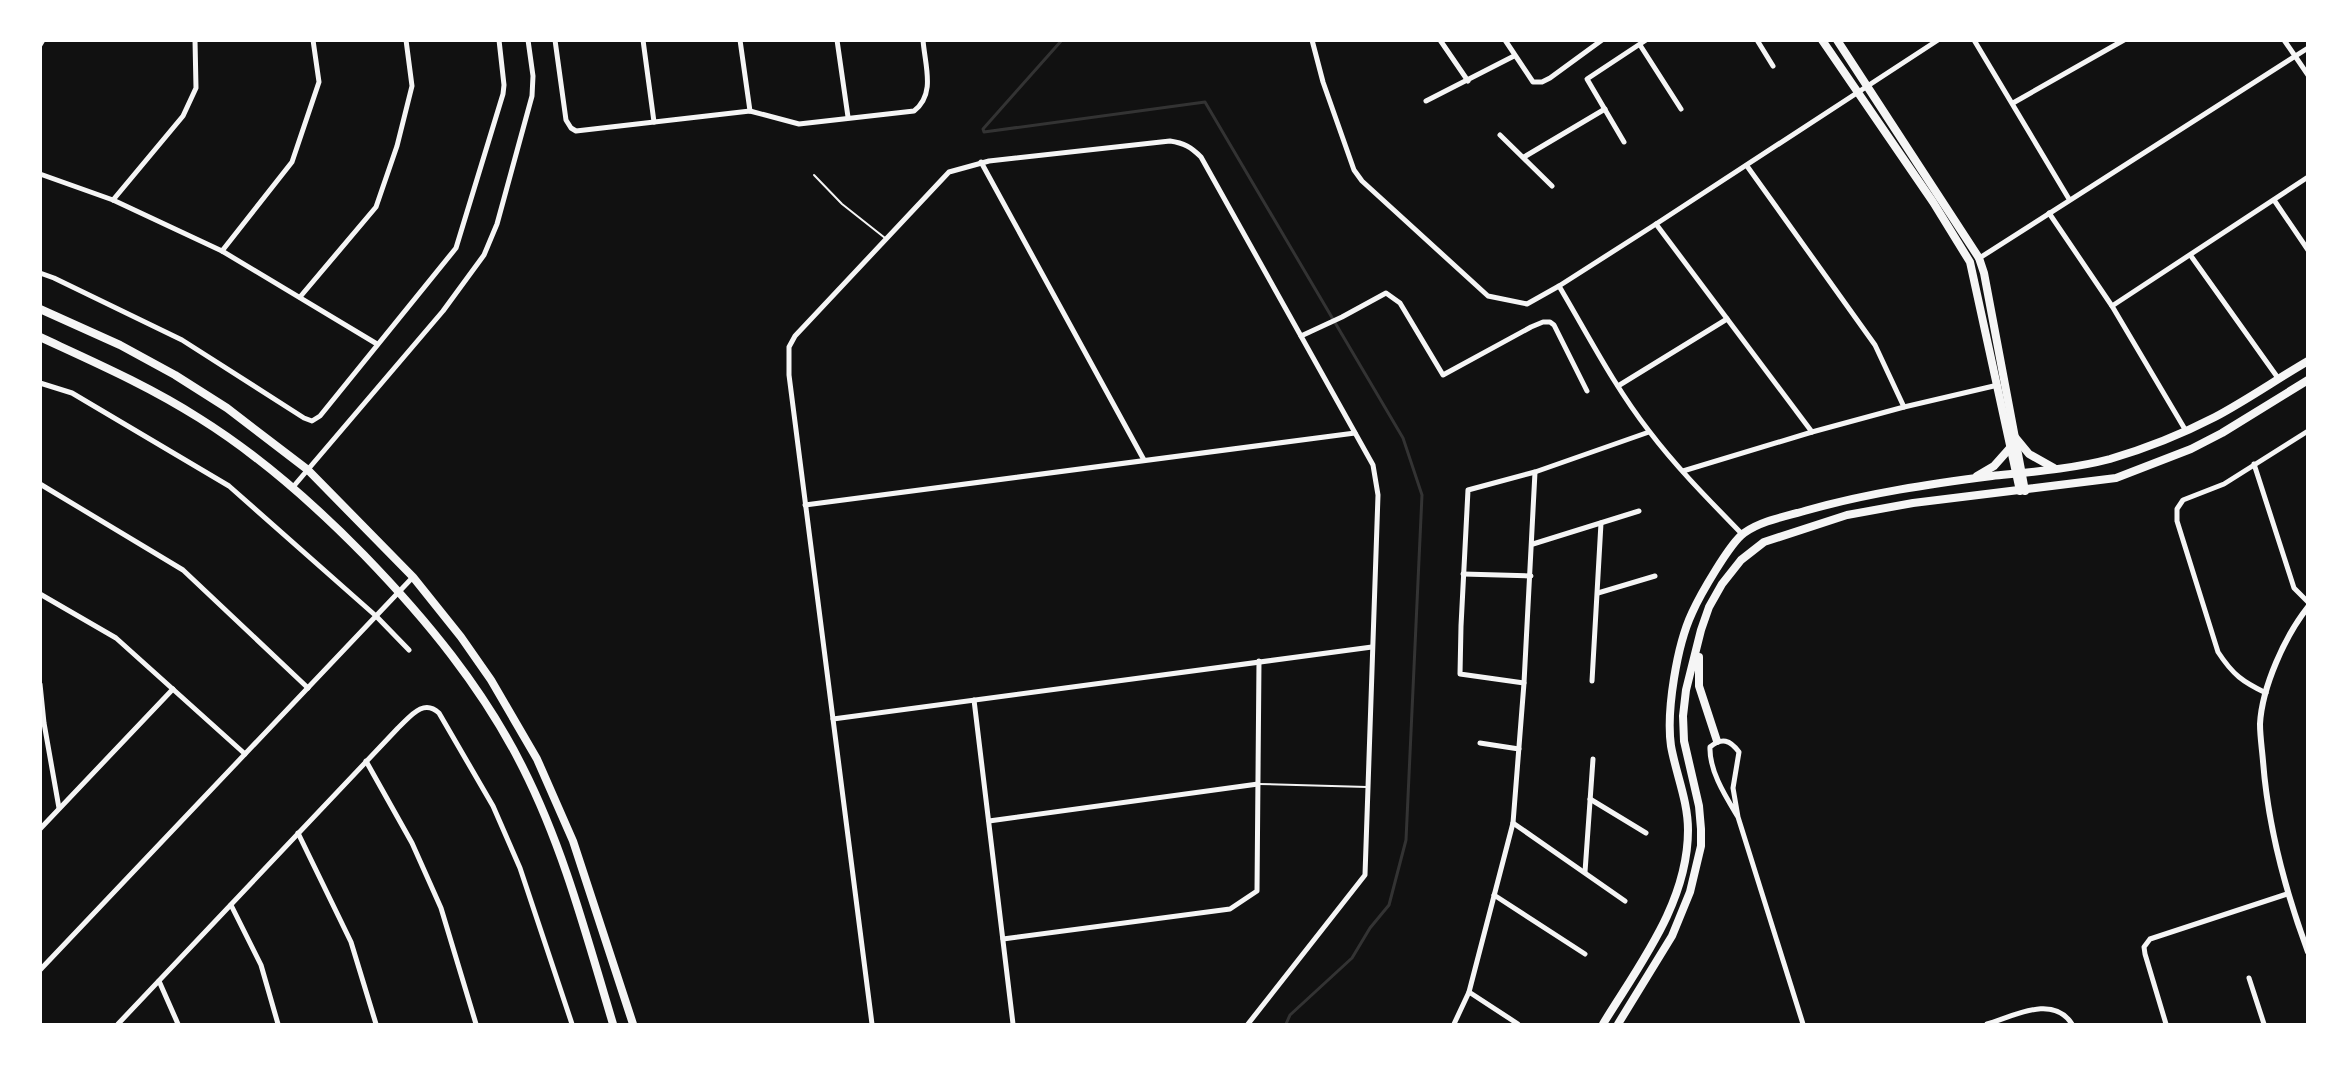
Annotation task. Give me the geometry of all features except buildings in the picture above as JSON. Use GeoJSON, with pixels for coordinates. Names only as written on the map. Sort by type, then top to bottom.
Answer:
{"type":"FeatureCollection","features":[{"type":"Feature","properties":{"kind":"main road"},"geometry":{"type":"LineString","coordinates":[[1822,40],[1933,202],[1970,262],[2015,437],[2023,491]]}},
{"type":"Feature","properties":{"kind":"main road"},"geometry":{"type":"LineString","coordinates":[[1837,40],[1978,258],[1984,273],[2010,447],[2019,473]]}},
{"type":"Feature","properties":{"kind":"main road"},"geometry":{"type":"LineString","coordinates":[[40,311],[72,322],[175,375],[227,408],[308,470],[413,577],[461,637],[491,680],[537,759],[573,841],[633,1024]]}},
{"type":"Feature","properties":{"kind":"main road"},"geometry":{"type":"LineString","coordinates":[[40,337],[104,366],[199,417],[235,442],[293,487],[399,591],[472,682],[524,770],[566,873],[613,1024]]}},
{"type":"Feature","properties":{"kind":"main road"},"geometry":{"type":"LineString","coordinates":[[1603,1024],[1659,932],[1671,908],[1681,876],[1688,830],[1687,810],[1671,747],[1669,723],[1671,699],[1684,635],[1692,612],[1718,568],[1742,534],[1771,521],[1855,496],[2110,459],[2186,431],[2216,417],[2307,361]]}},
{"type":"Feature","properties":{"kind":"main road"},"geometry":{"type":"LineString","coordinates":[[1617,1024],[1672,936],[1696,872],[1701,846],[1701,829],[1699,806],[1684,741],[1683,716],[1686,690],[1709,607],[1722,584],[1741,560],[1764,542],[1847,515],[1913,503],[2116,478],[2180,453],[2222,433],[2307,380]]}},
{"type":"Feature","properties":{"kind":"main road"},"geometry":{"type":"LineString","coordinates":[[2015,437],[2029,454],[2056,468]]}},
{"type":"Feature","properties":{"kind":"main road"},"geometry":{"type":"LineString","coordinates":[[1971,479],[1994,466],[2010,447]]}},
{"type":"Feature","properties":{"kind":"main road"},"geometry":{"type":"LineString","coordinates":[[1701,630],[1699,686],[1716,741]]}},
{"type":"Feature","properties":{"kind":"street"},"geometry":{"type":"LineString","coordinates":[[40,45],[44,40]]}},
{"type":"Feature","properties":{"kind":"street"},"geometry":{"type":"LineString","coordinates":[[113,200],[183,116],[196,88],[195,40]]}},
{"type":"Feature","properties":{"kind":"street"},"geometry":{"type":"LineString","coordinates":[[222,251],[292,162],[319,82],[313,40]]}},
{"type":"Feature","properties":{"kind":"street"},"geometry":{"type":"LineString","coordinates":[[300,297],[375,207],[397,146],[411,93],[406,40]]}},
{"type":"Feature","properties":{"kind":"street"},"geometry":{"type":"LineString","coordinates":[[40,273],[182,339],[312,421],[320,416],[456,248],[503,94],[499,40]]}},
{"type":"Feature","properties":{"kind":"street"},"geometry":{"type":"LineString","coordinates":[[293,487],[443,311],[484,255],[497,224],[532,96],[533,76],[528,40]]}},
{"type":"Feature","properties":{"kind":"street"},"geometry":{"type":"LineString","coordinates":[[555,40],[566,120],[576,131],[750,111],[799,124],[914,111],[923,104],[928,93],[923,40]]}},
{"type":"Feature","properties":{"kind":"street"},"geometry":{"type":"LineString","coordinates":[[643,40],[654,122]]}},
{"type":"Feature","properties":{"kind":"street"},"geometry":{"type":"LineString","coordinates":[[740,40],[750,111]]}},
{"type":"Feature","properties":{"kind":"street"},"geometry":{"type":"LineString","coordinates":[[837,40],[848,117]]}},
{"type":"Feature","properties":{"kind":"street"},"geometry":{"type":"LineString","coordinates":[[1312,40],[1325,88],[1354,170],[1362,181],[1488,296],[1527,304],[1747,166],[1938,40]]}},
{"type":"Feature","properties":{"kind":"street"},"geometry":{"type":"LineString","coordinates":[[1440,40],[1468,81]]}},
{"type":"Feature","properties":{"kind":"street"},"geometry":{"type":"LineString","coordinates":[[1505,40],[1533,82],[1542,82],[1602,40]]}},
{"type":"Feature","properties":{"kind":"street"},"geometry":{"type":"LineString","coordinates":[[1624,142],[1587,79],[1646,40]]}},
{"type":"Feature","properties":{"kind":"street"},"geometry":{"type":"LineString","coordinates":[[1757,40],[1773,66]]}},
{"type":"Feature","properties":{"kind":"street"},"geometry":{"type":"LineString","coordinates":[[1974,40],[2069,199]]}},
{"type":"Feature","properties":{"kind":"street"},"geometry":{"type":"LineString","coordinates":[[2013,103],[2124,40]]}},
{"type":"Feature","properties":{"kind":"street"},"geometry":{"type":"LineString","coordinates":[[2284,40],[2307,75]]}},
{"type":"Feature","properties":{"kind":"street"},"geometry":{"type":"LineString","coordinates":[[1640,45],[1681,109]]}},
{"type":"Feature","properties":{"kind":"street"},"geometry":{"type":"LineString","coordinates":[[1970,262],[2307,48]]}},
{"type":"Feature","properties":{"kind":"street"},"geometry":{"type":"LineString","coordinates":[[1426,101],[1514,56]]}},
{"type":"Feature","properties":{"kind":"street"},"geometry":{"type":"LineString","coordinates":[[1524,157],[1605,109]]}},
{"type":"Feature","properties":{"kind":"street"},"geometry":{"type":"LineString","coordinates":[[1500,135],[1552,186]]}},
{"type":"Feature","properties":{"kind":"street"},"geometry":{"type":"LineString","coordinates":[[872,1024],[804,505],[789,375],[789,347],[795,336],[949,172],[981,162],[1170,141],[1182,142],[1201,157],[1373,465],[1378,495],[1365,875],[1248,1024]]}},
{"type":"Feature","properties":{"kind":"street"},"geometry":{"type":"LineString","coordinates":[[981,162],[1144,460]]}},
{"type":"Feature","properties":{"kind":"street"},"geometry":{"type":"LineString","coordinates":[[1747,166],[1875,345],[1904,406]]}},
{"type":"Feature","properties":{"kind":"street"},"geometry":{"type":"LineString","coordinates":[[40,174],[113,200],[222,251],[376,344]]}},
{"type":"Feature","properties":{"kind":"street"},"geometry":{"type":"LineString","coordinates":[[2112,306],[2191,256],[2307,177]]}},
{"type":"Feature","properties":{"kind":"street"},"geometry":{"type":"LineString","coordinates":[[2274,200],[2307,250]]}},
{"type":"Feature","properties":{"kind":"street"},"geometry":{"type":"LineString","coordinates":[[2049,213],[2112,306],[2186,431]]}},
{"type":"Feature","properties":{"kind":"street"},"geometry":{"type":"LineString","coordinates":[[1656,224],[1812,432]]}},
{"type":"Feature","properties":{"kind":"street"},"geometry":{"type":"LineString","coordinates":[[2191,256],[2278,378]]}},
{"type":"Feature","properties":{"kind":"street"},"geometry":{"type":"LineString","coordinates":[[1559,286],[1618,386],[1649,432],[1694,486],[1742,534]]}},
{"type":"Feature","properties":{"kind":"street"},"geometry":{"type":"LineString","coordinates":[[1301,336],[1386,293],[1400,303],[1443,375],[1543,322],[1550,322],[1554,325],[1587,391]]}},
{"type":"Feature","properties":{"kind":"street"},"geometry":{"type":"LineString","coordinates":[[1618,386],[1727,319]]}},
{"type":"Feature","properties":{"kind":"street"},"geometry":{"type":"LineString","coordinates":[[40,382],[72,393],[229,486],[376,616],[409,650]]}},
{"type":"Feature","properties":{"kind":"street"},"geometry":{"type":"LineString","coordinates":[[1683,471],[1904,406],[2002,384]]}},
{"type":"Feature","properties":{"kind":"street"},"geometry":{"type":"LineString","coordinates":[[2266,693],[2243,682],[2218,652],[2177,521],[2177,509],[2183,500],[2224,484],[2307,431]]}},
{"type":"Feature","properties":{"kind":"street"},"geometry":{"type":"LineString","coordinates":[[1524,683],[1460,674],[1468,490],[1534,472],[1649,432]]}},
{"type":"Feature","properties":{"kind":"street"},"geometry":{"type":"LineString","coordinates":[[804,505],[1355,433]]}},
{"type":"Feature","properties":{"kind":"street"},"geometry":{"type":"LineString","coordinates":[[2254,464],[2294,588],[2307,604],[2294,624],[2266,693],[2260,724],[2265,791],[2287,894],[2307,952]]}},
{"type":"Feature","properties":{"kind":"street"},"geometry":{"type":"LineString","coordinates":[[1454,1024],[1469,992],[1513,823],[1533,544],[1534,472]]}},
{"type":"Feature","properties":{"kind":"street"},"geometry":{"type":"LineString","coordinates":[[40,484],[183,570],[308,688]]}},
{"type":"Feature","properties":{"kind":"street"},"geometry":{"type":"LineString","coordinates":[[1533,544],[1639,511]]}},
{"type":"Feature","properties":{"kind":"street"},"geometry":{"type":"LineString","coordinates":[[1592,681],[1601,523]]}},
{"type":"Feature","properties":{"kind":"street"},"geometry":{"type":"LineString","coordinates":[[1463,574],[1531,576]]}},
{"type":"Feature","properties":{"kind":"street"},"geometry":{"type":"LineString","coordinates":[[1598,593],[1656,576]]}},
{"type":"Feature","properties":{"kind":"street"},"geometry":{"type":"LineString","coordinates":[[40,970],[413,577]]}},
{"type":"Feature","properties":{"kind":"street"},"geometry":{"type":"LineString","coordinates":[[40,594],[116,638],[245,754]]}},
{"type":"Feature","properties":{"kind":"street"},"geometry":{"type":"LineString","coordinates":[[832,719],[1372,647]]}},
{"type":"Feature","properties":{"kind":"street"},"geometry":{"type":"LineString","coordinates":[[1003,939],[1230,909],[1257,891],[1259,661]]}},
{"type":"Feature","properties":{"kind":"street"},"geometry":{"type":"LineString","coordinates":[[40,684],[44,723],[59,808]]}},
{"type":"Feature","properties":{"kind":"street"},"geometry":{"type":"LineString","coordinates":[[40,829],[173,689]]}},
{"type":"Feature","properties":{"kind":"street"},"geometry":{"type":"LineString","coordinates":[[974,700],[1013,1024]]}},
{"type":"Feature","properties":{"kind":"street"},"geometry":{"type":"LineString","coordinates":[[118,1024],[366,761],[420,707],[434,708],[439,713],[493,806],[520,868],[572,1024]]}},
{"type":"Feature","properties":{"kind":"street"},"geometry":{"type":"LineString","coordinates":[[1738,817],[1725,794],[1710,755],[1710,747],[1716,741],[1725,740],[1733,744],[1739,752],[1733,788],[1738,817],[1803,1024]]}},
{"type":"Feature","properties":{"kind":"street"},"geometry":{"type":"LineString","coordinates":[[1480,743],[1519,749]]}},
{"type":"Feature","properties":{"kind":"street"},"geometry":{"type":"LineString","coordinates":[[1585,872],[1593,759]]}},
{"type":"Feature","properties":{"kind":"street"},"geometry":{"type":"LineString","coordinates":[[366,761],[412,843],[441,908],[476,1024]]}},
{"type":"Feature","properties":{"kind":"street"},"geometry":{"type":"LineString","coordinates":[[989,821],[1258,783]]}},
{"type":"Feature","properties":{"kind":"street"},"geometry":{"type":"LineString","coordinates":[[1590,799],[1646,833]]}},
{"type":"Feature","properties":{"kind":"street"},"geometry":{"type":"LineString","coordinates":[[1513,823],[1625,901]]}},
{"type":"Feature","properties":{"kind":"street"},"geometry":{"type":"LineString","coordinates":[[298,833],[351,942],[376,1024]]}},
{"type":"Feature","properties":{"kind":"street"},"geometry":{"type":"LineString","coordinates":[[2166,1024],[2145,954],[2144,947],[2150,939],[2287,894]]}},
{"type":"Feature","properties":{"kind":"street"},"geometry":{"type":"LineString","coordinates":[[1494,895],[1585,954]]}},
{"type":"Feature","properties":{"kind":"street"},"geometry":{"type":"LineString","coordinates":[[231,905],[261,965],[278,1024]]}},
{"type":"Feature","properties":{"kind":"street"},"geometry":{"type":"LineString","coordinates":[[2249,978],[2264,1024]]}},
{"type":"Feature","properties":{"kind":"street"},"geometry":{"type":"LineString","coordinates":[[159,981],[178,1024]]}},
{"type":"Feature","properties":{"kind":"street"},"geometry":{"type":"LineString","coordinates":[[1469,992],[1518,1024]]}},
{"type":"Feature","properties":{"kind":"street"},"geometry":{"type":"LineString","coordinates":[[1987,1024],[2036,1009],[2050,1009],[2064,1013],[2072,1024]]}},
{"type":"Feature","properties":{"kind":"lane"},"geometry":{"type":"LineString","coordinates":[[814,175],[842,204],[885,238]]}},
{"type":"Feature","properties":{"kind":"lane"},"geometry":{"type":"LineString","coordinates":[[1258,783],[1367,787]]}},
{"type":"Feature","properties":{"kind":"waterway"},"geometry":{"type":"LineString","coordinates":[[1062,40],[983,129],[984,132],[1205,102],[1403,438],[1422,495],[1406,840],[1389,905],[1370,928],[1352,958],[1290,1015],[1286,1024]]}}]}
